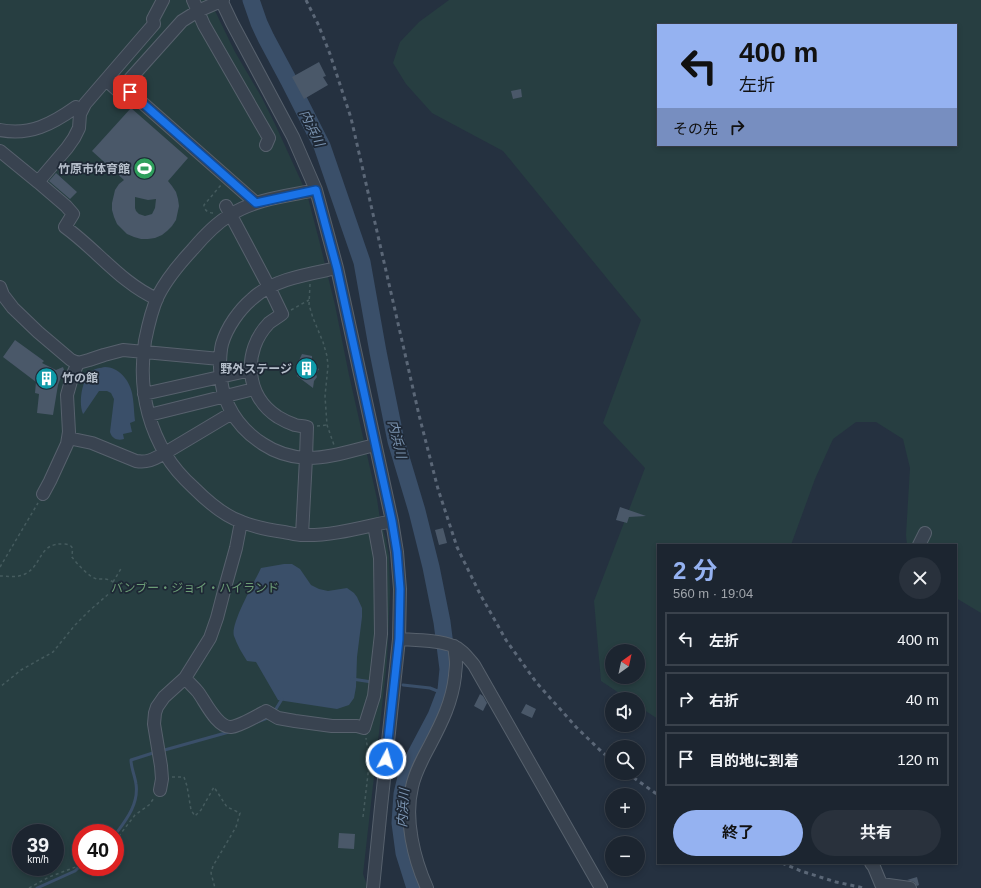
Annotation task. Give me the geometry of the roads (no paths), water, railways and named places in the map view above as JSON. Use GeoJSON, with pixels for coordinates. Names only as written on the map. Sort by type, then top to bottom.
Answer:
{"type":"FeatureCollection","features":[{"type":"Feature","properties":{"kind":"street"},"geometry":{"type":"LineString","coordinates":[[38,182],[74,138],[78,128],[81,110],[85,104],[154,24],[153,19],[163,0]]}},
{"type":"Feature","properties":{"kind":"street"},"geometry":{"type":"LineString","coordinates":[[256,203],[130,92],[130,79],[196,6],[222,0],[232,24],[293,137],[316,190],[337,268],[392,521],[397,552],[400,589],[399,639],[373,888]]}},
{"type":"Feature","properties":{"kind":"street"},"geometry":{"type":"LineString","coordinates":[[196,6],[210,36],[269,138],[266,145]]}},
{"type":"Feature","properties":{"kind":"street"},"geometry":{"type":"LineString","coordinates":[[106,80],[124,96]]}},
{"type":"Feature","properties":{"kind":"street"},"geometry":{"type":"LineString","coordinates":[[0,148],[2,130],[11,132],[41,128],[57,120],[76,107],[81,110]]}},
{"type":"Feature","properties":{"kind":"street"},"geometry":{"type":"LineString","coordinates":[[0,151],[66,206],[73,214],[65,227],[131,284],[142,292],[157,299]]}},
{"type":"Feature","properties":{"kind":"street"},"geometry":{"type":"LineString","coordinates":[[316,190],[229,210],[218,224],[204,236],[179,263],[157,299],[148,322],[143,353],[142,380],[144,394],[153,429],[165,453],[181,476],[203,497],[225,513],[241,522],[271,530],[302,535],[374,529],[392,521]]}},
{"type":"Feature","properties":{"kind":"street"},"geometry":{"type":"LineString","coordinates":[[229,210],[282,314],[270,322],[257,341],[253,353],[251,370],[254,390],[260,401],[272,413],[295,425],[307,427],[302,535]]}},
{"type":"Feature","properties":{"kind":"street"},"geometry":{"type":"LineString","coordinates":[[337,268],[289,279],[269,287],[252,298],[237,315],[227,331],[222,344],[220,377],[224,397],[232,413],[252,437],[266,446],[288,455],[306,458],[329,456],[375,445]]}},
{"type":"Feature","properties":{"kind":"street"},"geometry":{"type":"LineString","coordinates":[[0,287],[3,295],[13,308],[71,360],[78,363],[123,350],[220,359]]}},
{"type":"Feature","properties":{"kind":"street"},"geometry":{"type":"LineString","coordinates":[[43,494],[65,449],[68,438],[69,416],[67,395],[78,363]]}},
{"type":"Feature","properties":{"kind":"street"},"geometry":{"type":"LineString","coordinates":[[144,394],[251,370]]}},
{"type":"Feature","properties":{"kind":"street"},"geometry":{"type":"LineString","coordinates":[[149,415],[254,390]]}},
{"type":"Feature","properties":{"kind":"street"},"geometry":{"type":"LineString","coordinates":[[68,438],[92,444],[143,462],[156,458],[232,413]]}},
{"type":"Feature","properties":{"kind":"street"},"geometry":{"type":"LineString","coordinates":[[160,790],[162,776],[154,724],[155,713],[164,697],[185,678],[210,638],[236,548],[241,522]]}},
{"type":"Feature","properties":{"kind":"street"},"geometry":{"type":"LineString","coordinates":[[185,678],[198,692],[211,712],[219,721],[224,725],[231,727],[241,724],[266,711],[278,718],[295,721],[332,726],[357,726],[364,728],[374,696],[381,634],[380,558],[374,529]]}},
{"type":"Feature","properties":{"kind":"street"},"geometry":{"type":"LineString","coordinates":[[919,544],[924,533]]}},
{"type":"Feature","properties":{"kind":"street"},"geometry":{"type":"LineString","coordinates":[[399,639],[447,644],[464,654],[474,665],[601,888]]}},
{"type":"Feature","properties":{"kind":"street"},"geometry":{"type":"LineString","coordinates":[[427,888],[415,854],[411,834],[410,803],[412,787],[418,769],[444,718],[450,702],[456,665],[447,644]]}},
{"type":"Feature","properties":{"kind":"street"},"geometry":{"type":"LineString","coordinates":[[872,864],[881,884],[910,888]]}},
{"type":"Feature","properties":{"kind":"water"},"geometry":{"type":"Polygon","coordinates":[[[105,367],[121,373],[128,382],[132,393],[135,421],[130,423],[132,432],[123,434],[124,439],[122,440],[117,440],[114,438],[110,432],[114,399],[111,393],[107,391],[99,391],[83,414],[81,397],[83,385],[89,374],[98,368],[105,367]]]}},
{"type":"Feature","properties":{"kind":"water"},"geometry":{"type":"Polygon","coordinates":[[[292,564],[300,569],[311,585],[319,589],[328,591],[347,588],[357,597],[362,608],[362,617],[357,657],[356,687],[354,698],[349,705],[337,709],[278,700],[256,662],[247,661],[241,652],[234,636],[234,630],[244,602],[261,568],[292,564]]]}},
{"type":"Feature","properties":{"kind":"waterway","name":"内浜川"},"geometry":{"type":"LineString","coordinates":[[251,0],[266,38],[322,146],[362,262],[396,441],[417,511],[431,567],[442,622],[448,669],[446,690],[436,716],[408,769],[402,794],[400,823],[404,853],[415,888]]}},
{"type":"Feature","properties":{"kind":"waterway"},"geometry":{"type":"LineString","coordinates":[[352,679],[372,682]]}},
{"type":"Feature","properties":{"kind":"waterway"},"geometry":{"type":"LineString","coordinates":[[403,685],[430,688],[445,694]]}},
{"type":"Feature","properties":{"kind":"waterway"},"geometry":{"type":"LineString","coordinates":[[274,712],[282,699]]}},
{"type":"Feature","properties":{"kind":"waterway"},"geometry":{"type":"LineString","coordinates":[[257,722],[270,717]]}},
{"type":"Feature","properties":{"kind":"waterway"},"geometry":{"type":"LineString","coordinates":[[161,751],[229,732]]}},
{"type":"Feature","properties":{"kind":"waterway"},"geometry":{"type":"LineString","coordinates":[[123,824],[131,811],[136,798],[136,784],[131,760],[156,752]]}},
{"type":"Feature","properties":{"kind":"waterway"},"geometry":{"type":"LineString","coordinates":[[37,888],[72,872]]}},
{"type":"Feature","properties":{"kind":"railway"},"geometry":{"type":"LineString","coordinates":[[306,0],[318,24],[330,54],[351,118],[419,415],[438,489],[457,547],[480,594],[506,640],[536,682],[576,727],[605,755]]}},
{"type":"Feature","properties":{"kind":"railway"},"geometry":{"type":"LineString","coordinates":[[637,780],[657,794]]}},
{"type":"Feature","properties":{"kind":"railway"},"geometry":{"type":"LineString","coordinates":[[784,864],[836,882],[864,888]]}},
{"type":"Feature","properties":{"kind":"place","name":"竹原市体育館"},"geometry":{"type":"Point","coordinates":[145,169]}},
{"type":"Feature","properties":{"kind":"place","name":"野外ステージ"},"geometry":{"type":"Point","coordinates":[307,369]}},
{"type":"Feature","properties":{"kind":"place","name":"竹の館"},"geometry":{"type":"Point","coordinates":[46,378]}},
{"type":"Feature","properties":{"kind":"park label","name":"バンブー・ジョイ・ハイランド"},"geometry":{"type":"Point","coordinates":[195,588]}}]}
